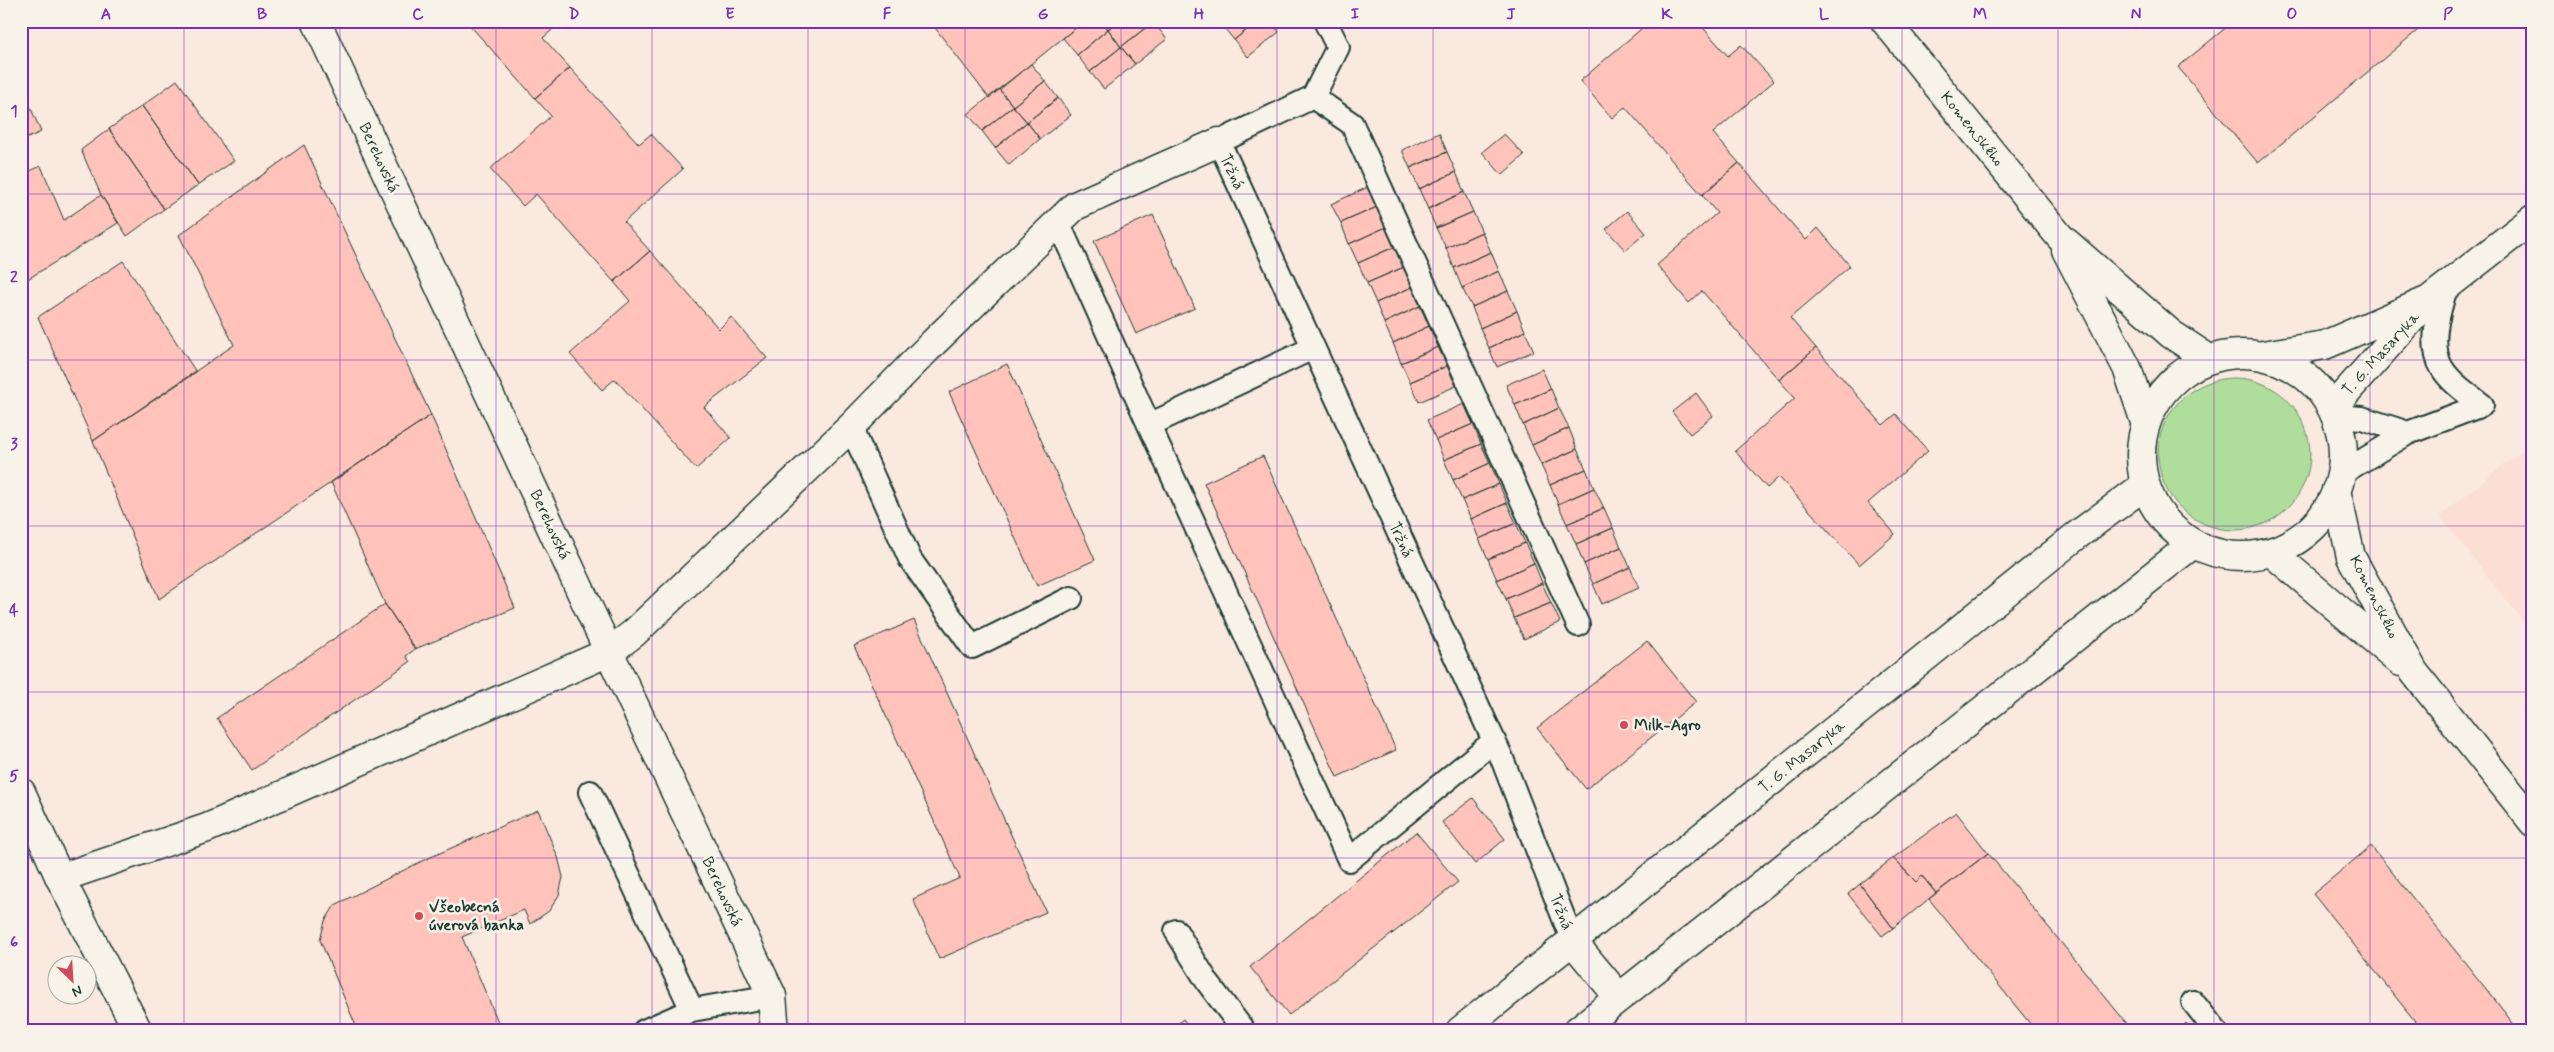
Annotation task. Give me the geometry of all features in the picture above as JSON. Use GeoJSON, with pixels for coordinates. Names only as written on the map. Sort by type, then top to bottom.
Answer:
{"type":"FeatureCollection","features":[{"type":"Feature","properties":{"kind":"street","name":"Berehovská"},"geometry":{"type":"LineString","coordinates":[[316,21],[608,652],[772,996],[775,1031]]}},
{"type":"Feature","properties":{"kind":"street","name":"Komenského"},"geometry":{"type":"LineString","coordinates":[[1885,21],[2060,237],[2171,334],[2209,359]]}},
{"type":"Feature","properties":{"kind":"street"},"geometry":{"type":"LineString","coordinates":[[60,878],[207,828],[608,652],[634,633],[851,427],[934,342],[1075,206],[1219,142]]}},
{"type":"Feature","properties":{"kind":"street","name":"T. G. Masaryka"},"geometry":{"type":"LineString","coordinates":[[2334,412],[2438,294],[2533,218]]}},
{"type":"Feature","properties":{"kind":"street","name":"Komenského"},"geometry":{"type":"LineString","coordinates":[[2060,237],[2128,368],[2145,422]]}},
{"type":"Feature","properties":{"kind":"street","name":"T. G. Masaryka"},"geometry":{"type":"LineString","coordinates":[[2262,355],[2325,345],[2438,294]]}},
{"type":"Feature","properties":{"kind":"street"},"geometry":{"type":"LineString","coordinates":[[2334,412],[2308,378],[2287,364],[2262,355],[2236,354],[2209,359],[2182,372],[2170,383],[2151,408],[2145,422],[2141,443],[2141,465],[2145,486],[2156,509],[2172,528],[2193,544],[2212,552],[2231,556],[2252,556],[2271,552],[2295,541],[2316,524],[2339,482]]}},
{"type":"Feature","properties":{"kind":"street","name":"Komenského"},"geometry":{"type":"LineString","coordinates":[[2334,412],[2343,454],[2339,482],[2351,557],[2414,672],[2533,822]]}},
{"type":"Feature","properties":{"kind":"street","name":"T. G. Masaryka"},"geometry":{"type":"LineString","coordinates":[[1460,1031],[2076,536],[2145,486]]}},
{"type":"Feature","properties":{"kind":"street"},"geometry":{"type":"LineString","coordinates":[[1577,1031],[1618,996],[2193,544]]}},
{"type":"Feature","properties":{"kind":"street","name":"Komenského"},"geometry":{"type":"LineString","coordinates":[[2271,552],[2414,672]]}},
{"type":"Feature","properties":{"kind":"street"},"geometry":{"type":"LineString","coordinates":[[21,792],[60,878],[138,1031]]}},
{"type":"Feature","properties":{"kind":"street"},"geometry":{"type":"LineString","coordinates":[[1573,942],[1618,996]]}},
{"type":"Feature","properties":{"kind":"lane"},"geometry":{"type":"LineString","coordinates":[[1219,142],[1313,97],[1338,46],[1326,21]]}},
{"type":"Feature","properties":{"kind":"lane"},"geometry":{"type":"LineString","coordinates":[[1313,97],[1352,124],[1578,625]]}},
{"type":"Feature","properties":{"kind":"lane","name":"Tržná"},"geometry":{"type":"LineString","coordinates":[[1219,142],[1494,741],[1573,942]]}},
{"type":"Feature","properties":{"kind":"lane"},"geometry":{"type":"LineString","coordinates":[[1058,222],[1349,860],[1494,741]]}},
{"type":"Feature","properties":{"kind":"lane"},"geometry":{"type":"LineString","coordinates":[[2339,482],[2408,433],[2482,405],[2458,386],[2441,367],[2435,342],[2438,294]]}},
{"type":"Feature","properties":{"kind":"lane"},"geometry":{"type":"LineString","coordinates":[[1150,425],[1313,348]]}},
{"type":"Feature","properties":{"kind":"lane"},"geometry":{"type":"LineString","coordinates":[[2334,412],[2362,418],[2408,433]]}},
{"type":"Feature","properties":{"kind":"lane"},"geometry":{"type":"LineString","coordinates":[[851,427],[910,559],[972,647],[1071,598]]}},
{"type":"Feature","properties":{"kind":"lane"},"geometry":{"type":"LineString","coordinates":[[590,792],[692,1010]]}},
{"type":"Feature","properties":{"kind":"lane"},"geometry":{"type":"LineString","coordinates":[[1176,931],[1208,983],[1244,1031]]}},
{"type":"Feature","properties":{"kind":"lane"},"geometry":{"type":"LineString","coordinates":[[644,1031],[692,1010],[772,996]]}},
{"type":"Feature","properties":{"kind":"lane"},"geometry":{"type":"LineString","coordinates":[[2194,1002],[2216,1031]]}},
{"type":"Feature","properties":{"kind":"shaded area"},"geometry":{"type":"Polygon","coordinates":[[[2533,442],[2533,633],[2440,516],[2533,442]]]}},
{"type":"Feature","properties":{"kind":"green space"},"geometry":{"type":"Polygon","coordinates":[[[2234,378],[2263,384],[2276,391],[2287,401],[2297,412],[2304,425],[2310,454],[2304,483],[2297,496],[2287,507],[2276,517],[2263,524],[2234,530],[2205,524],[2192,517],[2181,507],[2171,496],[2164,483],[2158,454],[2164,425],[2171,412],[2181,401],[2192,391],[2205,384],[2234,378]]]}},
{"type":"Feature","properties":{"kind":"building"},"geometry":{"type":"Polygon","coordinates":[[[466,21],[562,21],[543,38],[570,68],[535,98],[466,21]]]}},
{"type":"Feature","properties":{"kind":"building"},"geometry":{"type":"Polygon","coordinates":[[[936,21],[1084,21],[989,98],[932,24],[936,21]]]}},
{"type":"Feature","properties":{"kind":"building"},"geometry":{"type":"Polygon","coordinates":[[[1084,21],[1101,21],[1108,29],[1077,55],[1063,38],[1084,21]]]}},
{"type":"Feature","properties":{"kind":"building"},"geometry":{"type":"Polygon","coordinates":[[[1101,21],[1119,21],[1108,29],[1101,21]]]}},
{"type":"Feature","properties":{"kind":"building"},"geometry":{"type":"Polygon","coordinates":[[[1119,21],[1153,22],[1121,47],[1108,29],[1119,21]]]}},
{"type":"Feature","properties":{"kind":"building"},"geometry":{"type":"Polygon","coordinates":[[[1223,21],[1258,21],[1234,40],[1220,23],[1223,21]]]}},
{"type":"Feature","properties":{"kind":"building"},"geometry":{"type":"Polygon","coordinates":[[[1258,21],[1271,21],[1279,32],[1248,57],[1234,40],[1258,21]]]}},
{"type":"Feature","properties":{"kind":"building"},"geometry":{"type":"Polygon","coordinates":[[[1271,21],[1287,21],[1277,29],[1271,21]]]}},
{"type":"Feature","properties":{"kind":"building"},"geometry":{"type":"Polygon","coordinates":[[[1635,21],[1697,21],[1728,56],[1741,45],[1774,81],[1713,133],[1739,163],[1702,195],[1625,107],[1612,118],[1580,81],[1641,29],[1635,21]]]}},
{"type":"Feature","properties":{"kind":"building"},"geometry":{"type":"Polygon","coordinates":[[[2234,21],[2429,21],[2258,163],[2178,67],[2234,21]]]}},
{"type":"Feature","properties":{"kind":"building"},"geometry":{"type":"Polygon","coordinates":[[[1153,22],[1167,39],[1135,64],[1121,47],[1153,22]]]}},
{"type":"Feature","properties":{"kind":"building"},"geometry":{"type":"Polygon","coordinates":[[[1108,29],[1121,47],[1090,72],[1077,55],[1108,29]]]}},
{"type":"Feature","properties":{"kind":"building"},"geometry":{"type":"Polygon","coordinates":[[[1121,47],[1135,64],[1104,89],[1090,72],[1121,47]]]}},
{"type":"Feature","properties":{"kind":"building"},"geometry":{"type":"Polygon","coordinates":[[[1031,64],[1045,81],[1013,106],[999,89],[1031,64]]]}},
{"type":"Feature","properties":{"kind":"building"},"geometry":{"type":"Polygon","coordinates":[[[570,68],[639,144],[651,134],[683,169],[624,222],[650,251],[614,282],[536,194],[523,206],[490,169],[551,116],[535,98],[570,68]]]}},
{"type":"Feature","properties":{"kind":"building"},"geometry":{"type":"Polygon","coordinates":[[[177,80],[234,161],[198,185],[142,106],[177,80]]]}},
{"type":"Feature","properties":{"kind":"building"},"geometry":{"type":"Polygon","coordinates":[[[1045,81],[1058,98],[1027,122],[1013,106],[1045,81]]]}},
{"type":"Feature","properties":{"kind":"building"},"geometry":{"type":"Polygon","coordinates":[[[21,85],[41,132],[21,141],[21,85]]]}},
{"type":"Feature","properties":{"kind":"building"},"geometry":{"type":"Polygon","coordinates":[[[999,89],[1013,106],[982,131],[968,114],[999,89]]]}},
{"type":"Feature","properties":{"kind":"building"},"geometry":{"type":"Polygon","coordinates":[[[1058,98],[1071,115],[1040,139],[1027,122],[1058,98]]]}},
{"type":"Feature","properties":{"kind":"building"},"geometry":{"type":"Polygon","coordinates":[[[142,106],[198,185],[164,209],[109,129],[142,106]]]}},
{"type":"Feature","properties":{"kind":"building"},"geometry":{"type":"Polygon","coordinates":[[[1013,106],[1027,122],[995,148],[982,131],[1013,106]]]}},
{"type":"Feature","properties":{"kind":"building"},"geometry":{"type":"Polygon","coordinates":[[[1027,122],[1040,139],[1009,165],[995,148],[1027,122]]]}},
{"type":"Feature","properties":{"kind":"building"},"geometry":{"type":"Polygon","coordinates":[[[109,129],[164,209],[127,236],[101,195],[81,150],[109,129]]]}},
{"type":"Feature","properties":{"kind":"building"},"geometry":{"type":"Polygon","coordinates":[[[1439,133],[1447,152],[1410,168],[1402,150],[1439,133]]]}},
{"type":"Feature","properties":{"kind":"building"},"geometry":{"type":"Polygon","coordinates":[[[1504,134],[1524,155],[1502,175],[1482,152],[1504,134]]]}},
{"type":"Feature","properties":{"kind":"building"},"geometry":{"type":"Polygon","coordinates":[[[304,145],[431,415],[159,599],[93,441],[234,345],[179,235],[304,145]]]}},
{"type":"Feature","properties":{"kind":"building"},"geometry":{"type":"Polygon","coordinates":[[[1447,152],[1456,172],[1419,189],[1410,168],[1447,152]]]}},
{"type":"Feature","properties":{"kind":"building"},"geometry":{"type":"Polygon","coordinates":[[[1739,163],[1806,240],[1818,228],[1850,266],[1790,318],[1816,348],[1779,380],[1702,291],[1689,303],[1657,265],[1717,213],[1702,195],[1739,163]]]}},
{"type":"Feature","properties":{"kind":"building"},"geometry":{"type":"Polygon","coordinates":[[[41,166],[64,220],[101,195],[118,223],[23,282],[21,175],[41,166]]]}},
{"type":"Feature","properties":{"kind":"building"},"geometry":{"type":"Polygon","coordinates":[[[1456,172],[1464,192],[1428,209],[1419,189],[1456,172]]]}},
{"type":"Feature","properties":{"kind":"building"},"geometry":{"type":"Polygon","coordinates":[[[1368,187],[1377,207],[1341,223],[1331,204],[1368,187]]]}},
{"type":"Feature","properties":{"kind":"building"},"geometry":{"type":"Polygon","coordinates":[[[1464,192],[1473,212],[1436,228],[1428,209],[1464,192]]]}},
{"type":"Feature","properties":{"kind":"building"},"geometry":{"type":"Polygon","coordinates":[[[1377,207],[1386,227],[1349,244],[1341,223],[1377,207]]]}},
{"type":"Feature","properties":{"kind":"building"},"geometry":{"type":"Polygon","coordinates":[[[1627,211],[1646,233],[1625,250],[1606,229],[1627,211]]]}},
{"type":"Feature","properties":{"kind":"building"},"geometry":{"type":"Polygon","coordinates":[[[1473,212],[1482,232],[1446,248],[1436,228],[1473,212]]]}},
{"type":"Feature","properties":{"kind":"building"},"geometry":{"type":"Polygon","coordinates":[[[1153,215],[1195,308],[1136,334],[1094,241],[1153,215]]]}},
{"type":"Feature","properties":{"kind":"building"},"geometry":{"type":"Polygon","coordinates":[[[1386,227],[1394,247],[1358,263],[1349,244],[1386,227]]]}},
{"type":"Feature","properties":{"kind":"building"},"geometry":{"type":"Polygon","coordinates":[[[1482,232],[1491,252],[1454,268],[1446,248],[1482,232]]]}},
{"type":"Feature","properties":{"kind":"building"},"geometry":{"type":"Polygon","coordinates":[[[1394,247],[1404,267],[1367,283],[1358,263],[1394,247]]]}},
{"type":"Feature","properties":{"kind":"building"},"geometry":{"type":"Polygon","coordinates":[[[650,251],[719,329],[731,317],[767,358],[704,407],[731,438],[696,469],[615,379],[602,390],[570,354],[630,301],[614,282],[650,251]]]}},
{"type":"Feature","properties":{"kind":"building"},"geometry":{"type":"Polygon","coordinates":[[[1491,252],[1499,271],[1462,288],[1454,268],[1491,252]]]}},
{"type":"Feature","properties":{"kind":"building"},"geometry":{"type":"Polygon","coordinates":[[[123,261],[196,372],[93,441],[38,317],[123,261]]]}},
{"type":"Feature","properties":{"kind":"building"},"geometry":{"type":"Polygon","coordinates":[[[1404,267],[1412,287],[1376,303],[1367,283],[1404,267]]]}},
{"type":"Feature","properties":{"kind":"building"},"geometry":{"type":"Polygon","coordinates":[[[1499,271],[1508,291],[1472,307],[1462,288],[1499,271]]]}},
{"type":"Feature","properties":{"kind":"building"},"geometry":{"type":"Polygon","coordinates":[[[1412,287],[1420,306],[1384,323],[1376,303],[1412,287]]]}},
{"type":"Feature","properties":{"kind":"building"},"geometry":{"type":"Polygon","coordinates":[[[1508,291],[1517,311],[1480,328],[1472,307],[1508,291]]]}},
{"type":"Feature","properties":{"kind":"building"},"geometry":{"type":"Polygon","coordinates":[[[1420,306],[1429,326],[1393,343],[1384,323],[1420,306]]]}},
{"type":"Feature","properties":{"kind":"building"},"geometry":{"type":"Polygon","coordinates":[[[1517,311],[1525,331],[1489,348],[1480,328],[1517,311]]]}},
{"type":"Feature","properties":{"kind":"building"},"geometry":{"type":"Polygon","coordinates":[[[1429,326],[1438,347],[1401,363],[1393,343],[1429,326]]]}},
{"type":"Feature","properties":{"kind":"building"},"geometry":{"type":"Polygon","coordinates":[[[1525,331],[1534,351],[1497,367],[1489,348],[1525,331]]]}},
{"type":"Feature","properties":{"kind":"building"},"geometry":{"type":"Polygon","coordinates":[[[1438,347],[1447,366],[1410,382],[1401,363],[1438,347]]]}},
{"type":"Feature","properties":{"kind":"building"},"geometry":{"type":"Polygon","coordinates":[[[1816,348],[1883,425],[1896,414],[1928,451],[1868,503],[1895,534],[1859,565],[1779,477],[1767,488],[1735,451],[1795,398],[1779,380],[1816,348]]]}},
{"type":"Feature","properties":{"kind":"building"},"geometry":{"type":"Polygon","coordinates":[[[1007,364],[1095,560],[1037,586],[949,392],[1007,364]]]}},
{"type":"Feature","properties":{"kind":"building"},"geometry":{"type":"Polygon","coordinates":[[[1447,366],[1456,386],[1419,402],[1410,382],[1447,366]]]}},
{"type":"Feature","properties":{"kind":"building"},"geometry":{"type":"Polygon","coordinates":[[[1542,369],[1551,389],[1515,405],[1506,385],[1542,369]]]}},
{"type":"Feature","properties":{"kind":"building"},"geometry":{"type":"Polygon","coordinates":[[[1551,389],[1559,408],[1523,425],[1515,405],[1551,389]]]}},
{"type":"Feature","properties":{"kind":"building"},"geometry":{"type":"Polygon","coordinates":[[[1696,393],[1713,416],[1690,434],[1672,412],[1696,393]]]}},
{"type":"Feature","properties":{"kind":"building"},"geometry":{"type":"Polygon","coordinates":[[[1464,404],[1473,424],[1436,440],[1427,420],[1464,404]]]}},
{"type":"Feature","properties":{"kind":"building"},"geometry":{"type":"Polygon","coordinates":[[[1559,408],[1569,428],[1532,445],[1523,425],[1559,408]]]}},
{"type":"Feature","properties":{"kind":"building"},"geometry":{"type":"Polygon","coordinates":[[[431,415],[515,608],[415,649],[385,604],[331,482],[431,415]]]}},
{"type":"Feature","properties":{"kind":"building"},"geometry":{"type":"Polygon","coordinates":[[[1473,424],[1481,444],[1444,460],[1436,440],[1473,424]]]}},
{"type":"Feature","properties":{"kind":"building"},"geometry":{"type":"Polygon","coordinates":[[[1569,428],[1577,449],[1541,465],[1532,445],[1569,428]]]}},
{"type":"Feature","properties":{"kind":"building"},"geometry":{"type":"Polygon","coordinates":[[[1481,444],[1490,463],[1453,480],[1444,460],[1481,444]]]}},
{"type":"Feature","properties":{"kind":"building"},"geometry":{"type":"Polygon","coordinates":[[[1577,449],[1586,469],[1550,485],[1541,465],[1577,449]]]}},
{"type":"Feature","properties":{"kind":"building"},"geometry":{"type":"Polygon","coordinates":[[[1263,456],[1396,750],[1337,777],[1204,483],[1263,456]]]}},
{"type":"Feature","properties":{"kind":"building"},"geometry":{"type":"Polygon","coordinates":[[[1490,463],[1499,484],[1462,500],[1453,480],[1490,463]]]}},
{"type":"Feature","properties":{"kind":"building"},"geometry":{"type":"Polygon","coordinates":[[[1586,469],[1594,488],[1558,504],[1550,485],[1586,469]]]}},
{"type":"Feature","properties":{"kind":"building"},"geometry":{"type":"Polygon","coordinates":[[[1499,484],[1507,503],[1471,519],[1462,500],[1499,484]]]}},
{"type":"Feature","properties":{"kind":"building"},"geometry":{"type":"Polygon","coordinates":[[[1594,488],[1604,508],[1567,524],[1558,504],[1594,488]]]}},
{"type":"Feature","properties":{"kind":"building"},"geometry":{"type":"Polygon","coordinates":[[[1507,503],[1516,523],[1479,539],[1471,519],[1507,503]]]}},
{"type":"Feature","properties":{"kind":"building"},"geometry":{"type":"Polygon","coordinates":[[[1604,508],[1613,528],[1576,544],[1567,524],[1604,508]]]}},
{"type":"Feature","properties":{"kind":"building"},"geometry":{"type":"Polygon","coordinates":[[[1516,523],[1525,543],[1488,559],[1479,539],[1516,523]]]}},
{"type":"Feature","properties":{"kind":"building"},"geometry":{"type":"Polygon","coordinates":[[[1613,528],[1621,547],[1584,564],[1576,544],[1613,528]]]}},
{"type":"Feature","properties":{"kind":"building"},"geometry":{"type":"Polygon","coordinates":[[[1525,543],[1534,563],[1497,580],[1488,559],[1525,543]]]}},
{"type":"Feature","properties":{"kind":"building"},"geometry":{"type":"Polygon","coordinates":[[[1621,547],[1630,567],[1593,584],[1584,564],[1621,547]]]}},
{"type":"Feature","properties":{"kind":"building"},"geometry":{"type":"Polygon","coordinates":[[[1534,563],[1542,583],[1506,599],[1497,580],[1534,563]]]}},
{"type":"Feature","properties":{"kind":"building"},"geometry":{"type":"Polygon","coordinates":[[[1630,567],[1639,588],[1602,604],[1593,584],[1630,567]]]}},
{"type":"Feature","properties":{"kind":"building"},"geometry":{"type":"Polygon","coordinates":[[[1542,583],[1551,603],[1514,618],[1506,599],[1542,583]]]}},
{"type":"Feature","properties":{"kind":"building"},"geometry":{"type":"Polygon","coordinates":[[[1551,603],[1560,622],[1524,639],[1514,618],[1551,603]]]}},
{"type":"Feature","properties":{"kind":"building"},"geometry":{"type":"Polygon","coordinates":[[[385,604],[415,649],[406,656],[410,662],[252,770],[217,718],[385,604]]]}},
{"type":"Feature","properties":{"kind":"building"},"geometry":{"type":"Polygon","coordinates":[[[914,620],[1046,912],[939,959],[913,899],[960,878],[854,646],[914,620]]]}},
{"type":"Feature","properties":{"kind":"building"},"geometry":{"type":"Polygon","coordinates":[[[1647,641],[1696,702],[1586,789],[1537,728],[1647,641]]]}},
{"type":"Feature","properties":{"kind":"building"},"geometry":{"type":"Polygon","coordinates":[[[1473,798],[1505,839],[1475,864],[1442,822],[1473,798]]]}},
{"type":"Feature","properties":{"kind":"building","name":"Všeobecná úverová banka"},"geometry":{"type":"Polygon","coordinates":[[[538,810],[558,857],[563,877],[559,895],[549,911],[530,924],[524,910],[462,937],[502,1031],[358,1031],[320,940],[325,921],[335,905],[424,860],[538,810]]]}},
{"type":"Feature","properties":{"kind":"building"},"geometry":{"type":"Polygon","coordinates":[[[1956,812],[1988,853],[1936,893],[1922,876],[1916,882],[1893,858],[1956,812]]]}},
{"type":"Feature","properties":{"kind":"building"},"geometry":{"type":"Polygon","coordinates":[[[1416,832],[1458,882],[1289,1015],[1250,967],[1416,832]]]}},
{"type":"Feature","properties":{"kind":"building"},"geometry":{"type":"Polygon","coordinates":[[[2371,846],[2519,1031],[2423,1031],[2313,894],[2371,846]]]}},
{"type":"Feature","properties":{"kind":"building"},"geometry":{"type":"Polygon","coordinates":[[[1988,853],[2133,1031],[2036,1031],[1929,899],[1988,853]]]}},
{"type":"Feature","properties":{"kind":"building"},"geometry":{"type":"Polygon","coordinates":[[[1893,858],[1916,882],[1922,876],[1936,893],[1893,928],[1860,884],[1893,858]]]}},
{"type":"Feature","properties":{"kind":"building"},"geometry":{"type":"Polygon","coordinates":[[[1860,884],[1893,928],[1882,936],[1848,894],[1860,884]]]}},
{"type":"Feature","properties":{"kind":"building"},"geometry":{"type":"Polygon","coordinates":[[[1183,1019],[1193,1031],[1169,1031],[1183,1019]]]}},
{"type":"Feature","properties":{"kind":"building"},"geometry":{"type":"Polygon","coordinates":[[[2186,1023],[2194,1031],[2178,1031],[2186,1023]]]}},
{"type":"Feature","properties":{"kind":"place","name":"Milk-Agro"},"geometry":{"type":"Point","coordinates":[1624,725]}},
{"type":"Feature","properties":{"kind":"place","name":"Všeobecná úverová banka"},"geometry":{"type":"Point","coordinates":[419,916]}}]}
